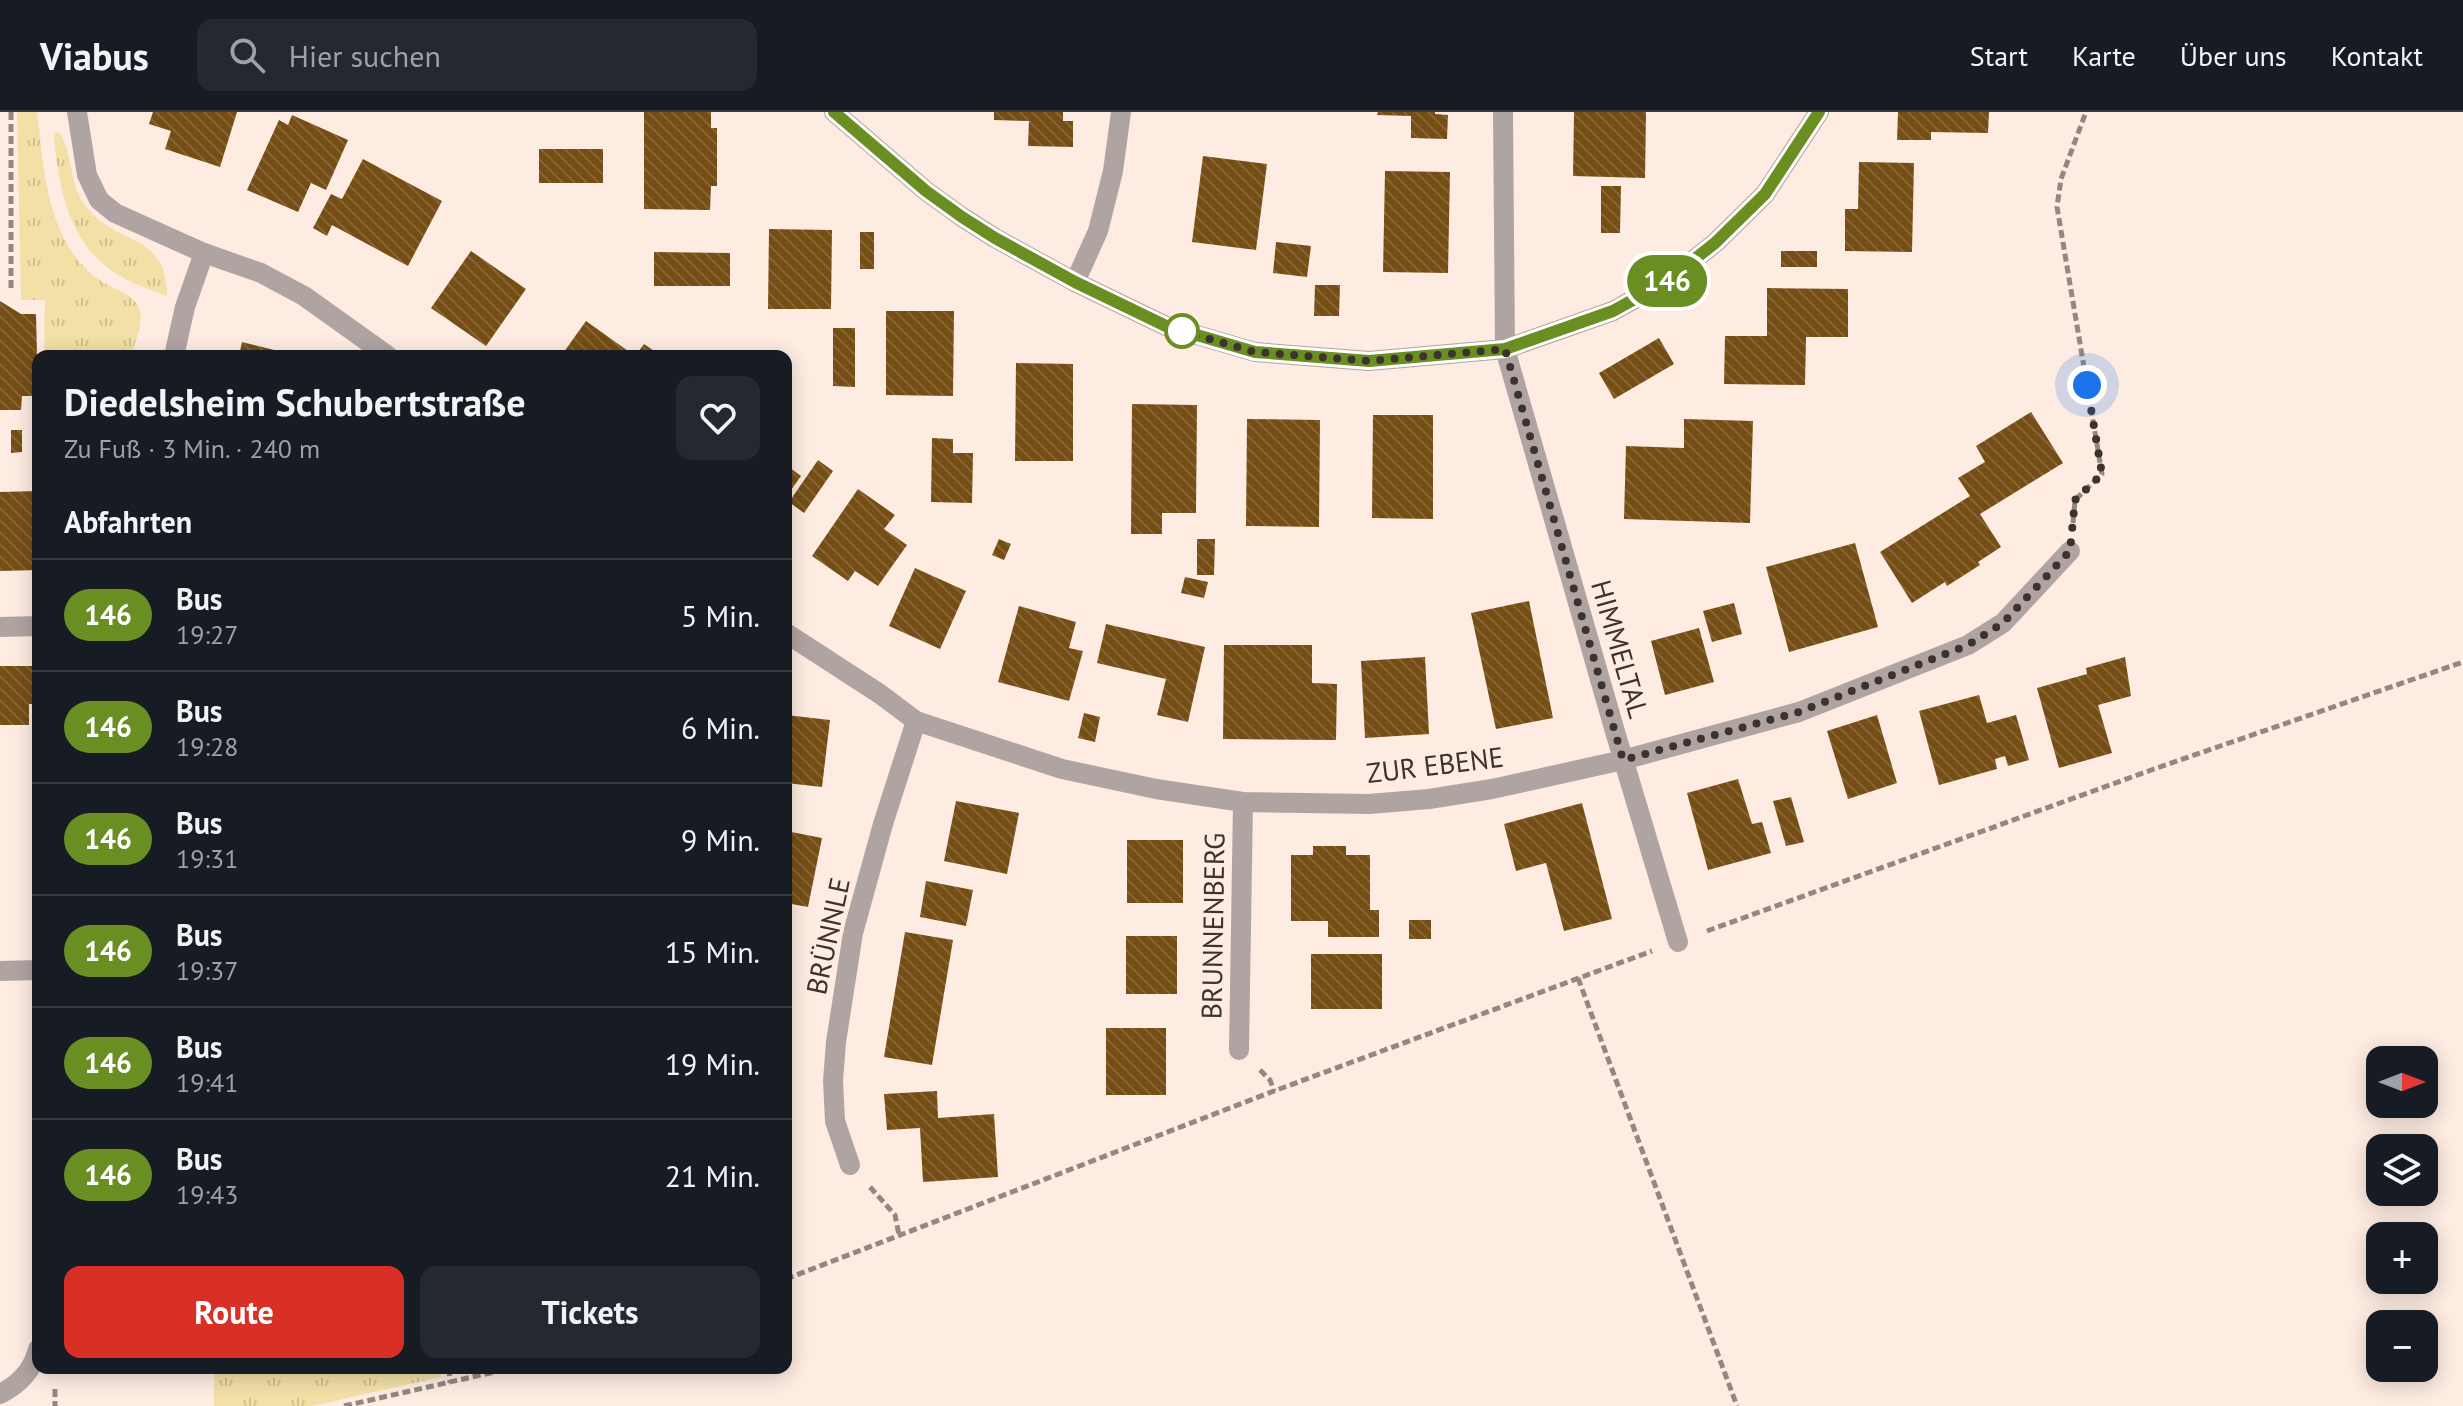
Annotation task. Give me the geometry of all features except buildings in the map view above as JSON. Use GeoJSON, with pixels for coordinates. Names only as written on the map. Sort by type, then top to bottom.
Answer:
{"type":"FeatureCollection","features":[{"type":"Feature","properties":{"kind":"street"},"geometry":{"type":"LineString","coordinates":[[77,112],[87,175],[99,200],[115,213],[204,253],[261,273],[304,296],[380,350]]}},
{"type":"Feature","properties":{"kind":"street"},"geometry":{"type":"LineString","coordinates":[[834,112],[926,191],[962,217],[1075,282],[1166,326],[1255,352],[1369,361],[1505,349],[1613,311],[1667,281],[1715,243],[1765,194],[1819,112]]}},
{"type":"Feature","properties":{"kind":"street"},"geometry":{"type":"LineString","coordinates":[[1075,282],[1098,231],[1113,171],[1121,112]]}},
{"type":"Feature","properties":{"kind":"street","name":"HIMMELTAL"},"geometry":{"type":"LineString","coordinates":[[1503,112],[1505,349],[1678,942]]}},
{"type":"Feature","properties":{"kind":"street"},"geometry":{"type":"LineString","coordinates":[[175,350],[185,307],[204,253]]}},
{"type":"Feature","properties":{"kind":"street","name":"ZUR EBENE"},"geometry":{"type":"LineString","coordinates":[[792,637],[916,721],[1062,769],[1156,789],[1243,802],[1369,804],[1492,789],[1623,760],[1799,712],[1968,645],[2003,623],[2070,551]]}},
{"type":"Feature","properties":{"kind":"street"},"geometry":{"type":"LineString","coordinates":[[0,627],[32,626]]}},
{"type":"Feature","properties":{"kind":"street","name":"BRÜNNLE"},"geometry":{"type":"LineString","coordinates":[[850,1165],[835,1121],[833,1081],[842,1002],[853,933],[916,721]]}},
{"type":"Feature","properties":{"kind":"street","name":"BRUNNENBERG"},"geometry":{"type":"LineString","coordinates":[[1239,1050],[1243,802]]}},
{"type":"Feature","properties":{"kind":"street"},"geometry":{"type":"LineString","coordinates":[[0,971],[32,970]]}},
{"type":"Feature","properties":{"kind":"street"},"geometry":{"type":"LineString","coordinates":[[0,1394],[15,1386],[32,1363]]}},
{"type":"Feature","properties":{"kind":"path"},"geometry":{"type":"LineString","coordinates":[[11,112],[11,291]]}},
{"type":"Feature","properties":{"kind":"path"},"geometry":{"type":"LineString","coordinates":[[2070,551],[2075,500],[2102,474],[2057,207],[2061,179],[2086,112]]}},
{"type":"Feature","properties":{"kind":"path"},"geometry":{"type":"LineString","coordinates":[[792,1277],[1578,978],[2139,774],[2463,662]]}},
{"type":"Feature","properties":{"kind":"path"},"geometry":{"type":"LineString","coordinates":[[1578,978],[1737,1406]]}},
{"type":"Feature","properties":{"kind":"path"},"geometry":{"type":"LineString","coordinates":[[850,1165],[895,1215],[899,1235]]}},
{"type":"Feature","properties":{"kind":"path"},"geometry":{"type":"LineString","coordinates":[[449,1374],[450,1383]]}},
{"type":"Feature","properties":{"kind":"path"},"geometry":{"type":"LineString","coordinates":[[344,1406],[487,1374]]}},
{"type":"Feature","properties":{"kind":"green space"},"geometry":{"type":"Polygon","coordinates":[[[17,112],[37,112],[50,201],[57,222],[79,261],[100,281],[136,302],[141,314],[133,350],[44,350],[45,300],[21,300],[17,112]]]}},
{"type":"Feature","properties":{"kind":"green space"},"geometry":{"type":"Polygon","coordinates":[[[59,132],[83,202],[109,227],[148,249],[158,260],[165,275],[167,296],[120,276],[103,264],[79,234],[70,217],[60,180],[54,140],[54,133],[59,132]]]}},
{"type":"Feature","properties":{"kind":"green space"},"geometry":{"type":"Polygon","coordinates":[[[214,1374],[441,1374],[441,1377],[312,1406],[214,1406],[214,1374]]]}},
{"type":"Feature","properties":{"kind":"bus line","name":"146"},"geometry":{"type":"LineString","coordinates":[[834,112],[926,191],[962,217],[1075,282],[1166,326],[1255,352],[1369,361],[1505,349],[1613,311],[1667,281],[1715,243],[1765,194],[1819,112]]}},
{"type":"Feature","properties":{"kind":"route"},"geometry":{"type":"LineString","coordinates":[[1182,331],[1255,352],[1309,358],[1369,361],[1505,349],[1623,760],[1799,712],[1968,645],[2003,623],[2070,551],[2075,500],[2102,474],[2087,385]]}}]}
